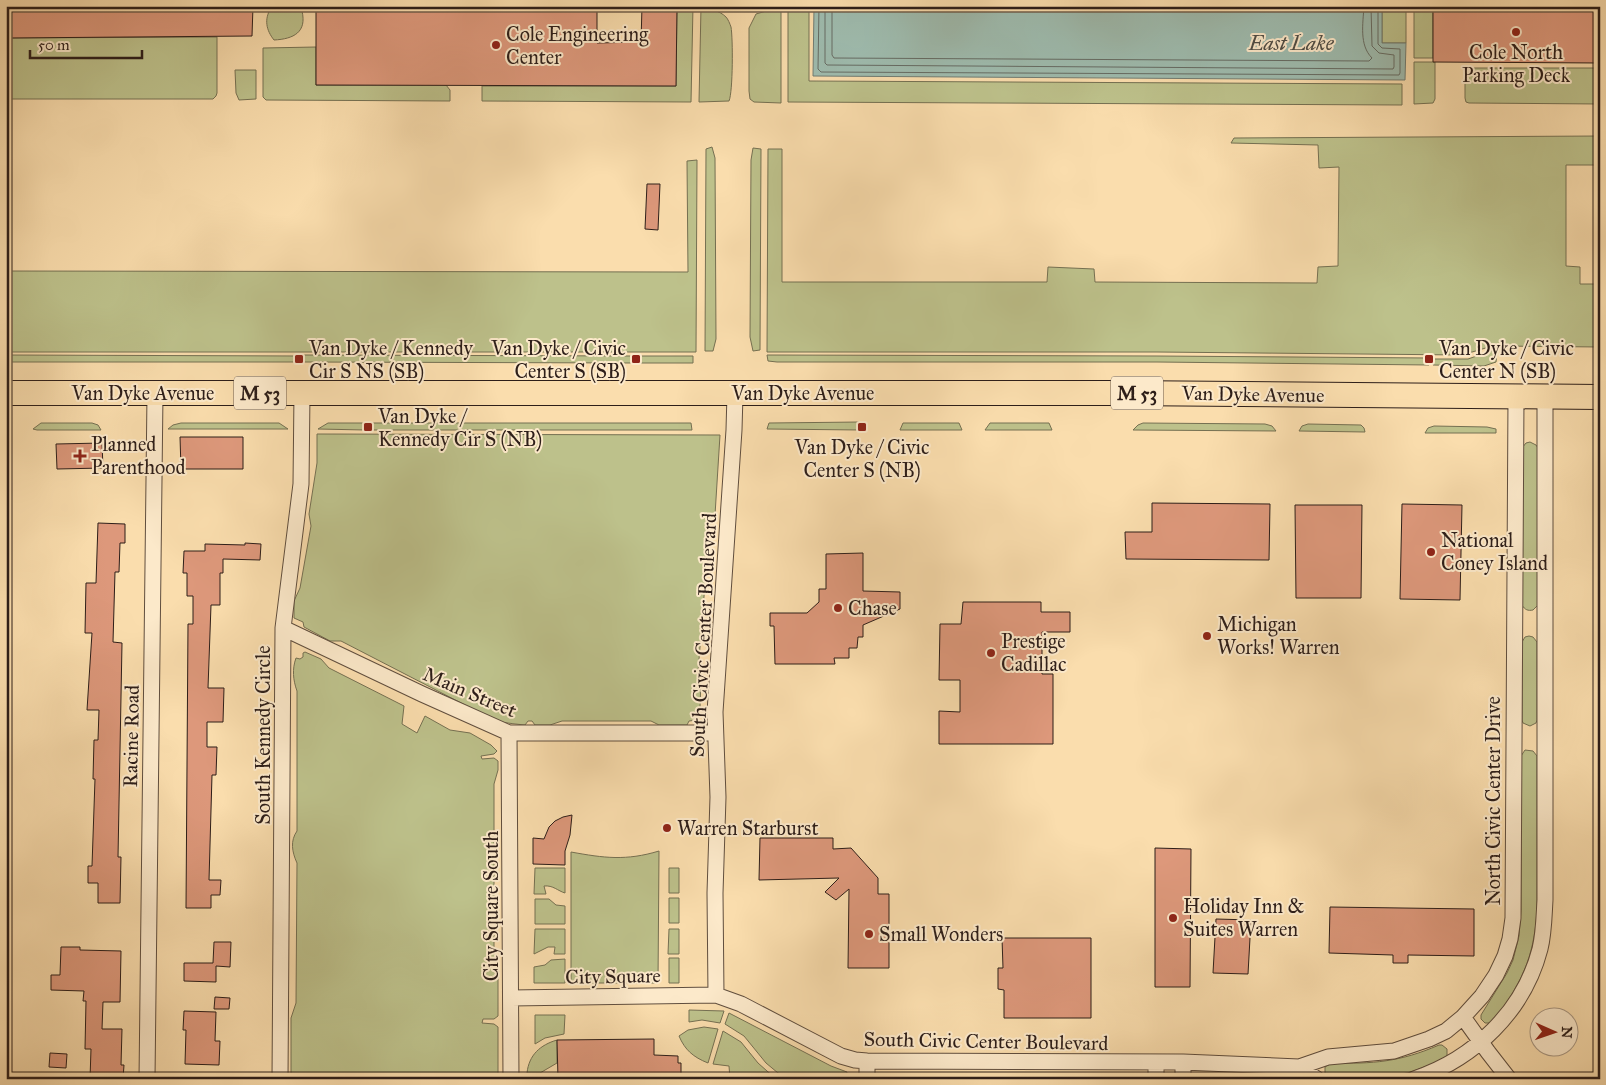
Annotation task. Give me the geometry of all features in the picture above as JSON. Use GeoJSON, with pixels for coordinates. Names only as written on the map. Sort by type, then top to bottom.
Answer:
{"type":"FeatureCollection","features":[{"type":"Feature","properties":{"kind":"main road","name":"Van Dyke Avenue"},"geometry":{"type":"LineString","coordinates":[[6,393],[1121,393],[1600,397]]}},
{"type":"Feature","properties":{"kind":"street","name":"South Kennedy Circle"},"geometry":{"type":"LineString","coordinates":[[280,1079],[283,628],[301,484],[302,393]]}},
{"type":"Feature","properties":{"kind":"street","name":"Racine Road"},"geometry":{"type":"LineString","coordinates":[[147,1079],[155,394]]}},
{"type":"Feature","properties":{"kind":"street","name":"South Civic Center Boulevard"},"geometry":{"type":"LineString","coordinates":[[735,394],[716,691],[715,733],[718,796],[715,902],[716,995],[741,1004],[841,1056],[855,1060],[1183,1062]]}},
{"type":"Feature","properties":{"kind":"street","name":"North Civic Center Drive"},"geometry":{"type":"LineString","coordinates":[[1183,1062],[1300,1067],[1328,1057],[1374,1054],[1411,1047],[1446,1031],[1463,1017],[1482,996],[1496,975],[1505,956],[1513,918],[1516,397]]}},
{"type":"Feature","properties":{"kind":"street"},"geometry":{"type":"LineString","coordinates":[[1414,1079],[1449,1064],[1481,1042],[1495,1029],[1510,1012],[1521,994],[1533,970],[1540,948],[1545,900],[1545,397]]}},
{"type":"Feature","properties":{"kind":"street","name":"Main Street"},"geometry":{"type":"LineString","coordinates":[[283,628],[509,733],[715,733]]}},
{"type":"Feature","properties":{"kind":"street","name":"City Square South"},"geometry":{"type":"LineString","coordinates":[[509,733],[511,1079]]}},
{"type":"Feature","properties":{"kind":"street","name":"City Square"},"geometry":{"type":"LineString","coordinates":[[511,998],[716,995]]}},
{"type":"Feature","properties":{"kind":"street"},"geometry":{"type":"LineString","coordinates":[[1463,1017],[1509,1079]]}},
{"type":"Feature","properties":{"kind":"street"},"geometry":{"type":"LineString","coordinates":[[867,1061],[867,1079]]}},
{"type":"Feature","properties":{"kind":"street"},"geometry":{"type":"LineString","coordinates":[[1183,1062],[1183,1079]]}},
{"type":"Feature","properties":{"kind":"street"},"geometry":{"type":"LineString","coordinates":[[1156,1063],[1156,1079]]}},
{"type":"Feature","properties":{"kind":"street"},"geometry":{"type":"LineString","coordinates":[[1300,1067],[1317,1079]]}},
{"type":"Feature","properties":{"kind":"green space"},"geometry":{"type":"Polygon","coordinates":[[[294,6],[302,11],[303,24],[301,29],[293,36],[274,40],[269,32],[267,16],[271,8],[294,6]]]}},
{"type":"Feature","properties":{"kind":"green space"},"geometry":{"type":"Polygon","coordinates":[[[677,6],[693,6],[691,102],[482,101],[482,86],[676,86],[677,6]]]}},
{"type":"Feature","properties":{"kind":"green space"},"geometry":{"type":"Polygon","coordinates":[[[788,6],[809,6],[809,81],[1402,84],[1402,105],[788,102],[788,6]]]}},
{"type":"Feature","properties":{"kind":"green space"},"geometry":{"type":"Polygon","coordinates":[[[1382,6],[1406,6],[1406,43],[1382,43],[1382,6]]]}},
{"type":"Feature","properties":{"kind":"green space"},"geometry":{"type":"Polygon","coordinates":[[[1414,6],[1433,6],[1433,58],[1414,58],[1414,6]]]}},
{"type":"Feature","properties":{"kind":"green space"},"geometry":{"type":"Polygon","coordinates":[[[701,7],[714,10],[723,15],[731,27],[732,65],[729,101],[699,102],[701,7]]]}},
{"type":"Feature","properties":{"kind":"green space"},"geometry":{"type":"Polygon","coordinates":[[[773,9],[781,11],[781,103],[754,102],[750,99],[749,91],[749,28],[756,14],[773,9]]]}},
{"type":"Feature","properties":{"kind":"green space"},"geometry":{"type":"Polygon","coordinates":[[[217,37],[217,93],[213,99],[6,99],[6,38],[217,37]]]}},
{"type":"Feature","properties":{"kind":"green space"},"geometry":{"type":"Polygon","coordinates":[[[316,47],[316,85],[446,85],[450,90],[450,101],[266,100],[263,97],[263,48],[316,47]]]}},
{"type":"Feature","properties":{"kind":"green space"},"geometry":{"type":"Polygon","coordinates":[[[1414,62],[1435,62],[1435,99],[1433,103],[1414,104],[1414,62]]]}},
{"type":"Feature","properties":{"kind":"green space"},"geometry":{"type":"Polygon","coordinates":[[[1465,68],[1600,68],[1600,104],[1469,103],[1466,102],[1465,98],[1465,68]]]}},
{"type":"Feature","properties":{"kind":"green space"},"geometry":{"type":"Polygon","coordinates":[[[235,70],[256,70],[256,99],[239,100],[236,93],[235,70]]]}},
{"type":"Feature","properties":{"kind":"green space"},"geometry":{"type":"Polygon","coordinates":[[[1600,136],[1600,165],[1566,165],[1566,266],[1580,267],[1580,284],[1600,284],[1600,347],[1497,346],[1462,355],[1157,352],[767,352],[768,149],[782,149],[782,282],[1047,282],[1048,267],[1094,269],[1095,282],[1317,283],[1318,267],[1338,266],[1339,167],[1319,168],[1318,145],[1231,143],[1234,138],[1600,136]]]}},
{"type":"Feature","properties":{"kind":"green space"},"geometry":{"type":"Polygon","coordinates":[[[712,147],[715,158],[716,339],[713,351],[705,351],[706,149],[712,147]]]}},
{"type":"Feature","properties":{"kind":"green space"},"geometry":{"type":"Polygon","coordinates":[[[753,148],[761,149],[760,350],[753,351],[750,337],[751,160],[753,148]]]}},
{"type":"Feature","properties":{"kind":"green space"},"geometry":{"type":"Polygon","coordinates":[[[697,160],[696,352],[6,352],[6,271],[688,272],[687,161],[697,160]]]}},
{"type":"Feature","properties":{"kind":"green space"},"geometry":{"type":"Polygon","coordinates":[[[1494,350],[1497,352],[1496,362],[1484,366],[1433,365],[1434,359],[1468,359],[1494,350]]]}},
{"type":"Feature","properties":{"kind":"green space"},"geometry":{"type":"Polygon","coordinates":[[[6,355],[299,356],[298,362],[6,362],[6,355]]]}},
{"type":"Feature","properties":{"kind":"green space"},"geometry":{"type":"Polygon","coordinates":[[[302,355],[635,356],[635,363],[302,362],[302,355]]]}},
{"type":"Feature","properties":{"kind":"green space"},"geometry":{"type":"Polygon","coordinates":[[[767,355],[1430,358],[1429,365],[1157,362],[777,362],[768,361],[767,355]]]}},
{"type":"Feature","properties":{"kind":"green space"},"geometry":{"type":"Polygon","coordinates":[[[639,356],[693,356],[693,363],[639,363],[639,356]]]}},
{"type":"Feature","properties":{"kind":"green space"},"geometry":{"type":"Polygon","coordinates":[[[860,422],[860,430],[767,429],[769,423],[860,422]]]}},
{"type":"Feature","properties":{"kind":"green space"},"geometry":{"type":"Polygon","coordinates":[[[41,423],[92,423],[98,425],[101,430],[33,429],[41,423]]]}},
{"type":"Feature","properties":{"kind":"green space"},"geometry":{"type":"Polygon","coordinates":[[[181,423],[279,423],[288,429],[168,429],[173,425],[181,423]]]}},
{"type":"Feature","properties":{"kind":"green space"},"geometry":{"type":"Polygon","coordinates":[[[328,423],[365,423],[365,430],[318,429],[328,423]]]}},
{"type":"Feature","properties":{"kind":"green space"},"geometry":{"type":"Polygon","coordinates":[[[369,423],[691,423],[692,430],[369,430],[369,423]]]}},
{"type":"Feature","properties":{"kind":"green space"},"geometry":{"type":"Polygon","coordinates":[[[903,423],[959,423],[962,430],[900,430],[903,423]]]}},
{"type":"Feature","properties":{"kind":"green space"},"geometry":{"type":"Polygon","coordinates":[[[990,423],[1049,423],[1052,430],[985,430],[990,423]]]}},
{"type":"Feature","properties":{"kind":"green space"},"geometry":{"type":"Polygon","coordinates":[[[1143,423],[1265,424],[1272,426],[1276,431],[1133,430],[1143,423]]]}},
{"type":"Feature","properties":{"kind":"green space"},"geometry":{"type":"Polygon","coordinates":[[[1308,424],[1361,425],[1365,432],[1299,431],[1302,426],[1308,424]]]}},
{"type":"Feature","properties":{"kind":"green space"},"geometry":{"type":"Polygon","coordinates":[[[1434,426],[1487,427],[1496,429],[1496,433],[1425,433],[1428,428],[1434,426]]]}},
{"type":"Feature","properties":{"kind":"green space"},"geometry":{"type":"Polygon","coordinates":[[[317,434],[720,435],[715,515],[710,521],[698,672],[701,679],[700,707],[695,714],[698,717],[697,720],[689,721],[687,725],[659,725],[651,721],[562,721],[550,725],[535,725],[532,721],[528,721],[525,725],[493,720],[478,714],[465,705],[341,641],[330,641],[304,627],[303,622],[294,618],[294,601],[300,588],[311,526],[309,514],[317,463],[317,434]]]}},
{"type":"Feature","properties":{"kind":"green space"},"geometry":{"type":"Polygon","coordinates":[[[1530,442],[1538,448],[1538,605],[1533,610],[1525,609],[1522,605],[1522,448],[1526,443],[1530,442]]]}},
{"type":"Feature","properties":{"kind":"green space"},"geometry":{"type":"Polygon","coordinates":[[[1525,637],[1533,637],[1537,642],[1537,720],[1536,723],[1530,726],[1523,723],[1522,720],[1522,642],[1525,637]]]}},
{"type":"Feature","properties":{"kind":"green space"},"geometry":{"type":"Polygon","coordinates":[[[305,652],[321,659],[329,668],[404,706],[402,724],[417,733],[425,716],[450,730],[470,733],[491,745],[497,751],[494,754],[481,756],[482,759],[494,758],[498,761],[498,770],[494,784],[494,951],[498,959],[498,1016],[494,1019],[483,1019],[482,1023],[494,1024],[498,1027],[498,1079],[291,1079],[291,1018],[296,1003],[297,863],[292,847],[297,831],[297,691],[294,670],[296,658],[300,659],[303,657],[305,652]]]}},
{"type":"Feature","properties":{"kind":"green space"},"geometry":{"type":"Polygon","coordinates":[[[1525,750],[1533,751],[1537,756],[1537,910],[1533,943],[1524,970],[1511,996],[1492,1023],[1485,1023],[1481,1019],[1481,1015],[1507,973],[1513,960],[1519,936],[1521,910],[1521,756],[1525,750]]]}},
{"type":"Feature","properties":{"kind":"green space"},"geometry":{"type":"Polygon","coordinates":[[[659,851],[658,983],[571,983],[571,852],[594,856],[625,857],[659,851]]]}},
{"type":"Feature","properties":{"kind":"green space"},"geometry":{"type":"Polygon","coordinates":[[[535,868],[565,868],[565,893],[553,887],[544,886],[546,894],[534,894],[535,868]]]}},
{"type":"Feature","properties":{"kind":"green space"},"geometry":{"type":"Polygon","coordinates":[[[669,868],[679,868],[679,893],[669,893],[669,868]]]}},
{"type":"Feature","properties":{"kind":"green space"},"geometry":{"type":"Polygon","coordinates":[[[669,898],[679,898],[679,923],[669,923],[669,898]]]}},
{"type":"Feature","properties":{"kind":"green space"},"geometry":{"type":"Polygon","coordinates":[[[535,899],[549,899],[556,905],[565,906],[565,924],[535,924],[535,899]]]}},
{"type":"Feature","properties":{"kind":"green space"},"geometry":{"type":"Polygon","coordinates":[[[535,929],[565,929],[565,954],[554,954],[555,947],[548,947],[534,954],[535,929]]]}},
{"type":"Feature","properties":{"kind":"green space"},"geometry":{"type":"Polygon","coordinates":[[[669,929],[679,929],[679,954],[668,954],[669,929]]]}},
{"type":"Feature","properties":{"kind":"green space"},"geometry":{"type":"Polygon","coordinates":[[[669,958],[679,958],[679,983],[669,983],[669,958]]]}},
{"type":"Feature","properties":{"kind":"green space"},"geometry":{"type":"Polygon","coordinates":[[[565,959],[565,983],[534,983],[534,967],[545,965],[551,960],[565,959]]]}},
{"type":"Feature","properties":{"kind":"green space"},"geometry":{"type":"Polygon","coordinates":[[[689,1010],[724,1011],[720,1023],[702,1020],[689,1022],[689,1010]]]}},
{"type":"Feature","properties":{"kind":"green space"},"geometry":{"type":"Polygon","coordinates":[[[729,1013],[831,1066],[847,1072],[846,1079],[788,1079],[766,1063],[744,1036],[725,1024],[729,1013]]]}},
{"type":"Feature","properties":{"kind":"green space"},"geometry":{"type":"Polygon","coordinates":[[[535,1015],[565,1015],[564,1034],[545,1038],[535,1044],[535,1015]]]}},
{"type":"Feature","properties":{"kind":"green space"},"geometry":{"type":"Polygon","coordinates":[[[704,1027],[718,1029],[708,1063],[690,1053],[679,1036],[688,1030],[704,1027]]]}},
{"type":"Feature","properties":{"kind":"green space"},"geometry":{"type":"Polygon","coordinates":[[[723,1031],[741,1042],[758,1063],[776,1079],[730,1079],[729,1066],[713,1064],[723,1031]]]}},
{"type":"Feature","properties":{"kind":"green space"},"geometry":{"type":"Polygon","coordinates":[[[557,1040],[557,1063],[540,1073],[527,1073],[530,1061],[536,1052],[545,1045],[557,1040]]]}},
{"type":"Feature","properties":{"kind":"green space"},"geometry":{"type":"Polygon","coordinates":[[[1439,1045],[1447,1049],[1445,1059],[1411,1072],[1372,1079],[1329,1078],[1325,1074],[1325,1067],[1331,1063],[1386,1061],[1412,1055],[1439,1045]]]}},
{"type":"Feature","properties":{"kind":"water","name":"East Lake"},"geometry":{"type":"Polygon","coordinates":[[[814,6],[1382,6],[1382,43],[1406,43],[1405,80],[813,76],[814,6]]]}},
{"type":"Feature","properties":{"kind":"building"},"geometry":{"type":"Polygon","coordinates":[[[6,6],[253,6],[252,36],[6,38],[6,6]]]}},
{"type":"Feature","properties":{"kind":"building","name":"Cole Engineering Center"},"geometry":{"type":"Polygon","coordinates":[[[316,6],[597,6],[597,43],[641,42],[642,6],[677,6],[676,86],[316,85],[316,6]]]}},
{"type":"Feature","properties":{"kind":"building","name":"Cole North Parking Deck"},"geometry":{"type":"Polygon","coordinates":[[[1433,6],[1600,6],[1600,63],[1433,62],[1433,6]]]}},
{"type":"Feature","properties":{"kind":"building"},"geometry":{"type":"Polygon","coordinates":[[[647,184],[660,184],[658,230],[645,229],[647,184]]]}},
{"type":"Feature","properties":{"kind":"building"},"geometry":{"type":"Polygon","coordinates":[[[180,437],[243,437],[243,469],[181,469],[180,437]]]}},
{"type":"Feature","properties":{"kind":"building","name":"Planned Parenthood"},"geometry":{"type":"Polygon","coordinates":[[[102,443],[103,468],[57,469],[56,444],[102,443]]]}},
{"type":"Feature","properties":{"kind":"building"},"geometry":{"type":"Polygon","coordinates":[[[1152,503],[1270,504],[1269,560],[1126,559],[1125,532],[1152,532],[1152,503]]]}},
{"type":"Feature","properties":{"kind":"building"},"geometry":{"type":"Polygon","coordinates":[[[1402,504],[1462,505],[1460,600],[1400,599],[1402,504]]]}},
{"type":"Feature","properties":{"kind":"building"},"geometry":{"type":"Polygon","coordinates":[[[1295,505],[1362,505],[1361,598],[1296,598],[1295,505]]]}},
{"type":"Feature","properties":{"kind":"building"},"geometry":{"type":"Polygon","coordinates":[[[98,523],[125,524],[125,543],[120,543],[119,572],[115,572],[113,642],[122,643],[118,857],[121,857],[120,903],[98,903],[98,883],[88,883],[88,866],[92,866],[95,779],[93,779],[94,740],[98,740],[99,710],[87,710],[92,633],[85,633],[86,583],[96,583],[98,523]]]}},
{"type":"Feature","properties":{"kind":"building"},"geometry":{"type":"Polygon","coordinates":[[[245,543],[261,544],[260,560],[223,559],[223,573],[220,573],[220,605],[211,605],[208,688],[224,688],[223,722],[207,722],[207,747],[217,747],[216,775],[212,775],[209,880],[221,880],[220,895],[211,895],[211,908],[186,908],[188,624],[193,624],[193,596],[187,596],[187,573],[183,573],[184,551],[205,551],[205,544],[245,545],[245,543]]]}},
{"type":"Feature","properties":{"kind":"building","name":"Chase"},"geometry":{"type":"Polygon","coordinates":[[[863,553],[863,591],[900,592],[900,609],[863,625],[863,637],[858,637],[857,648],[849,648],[849,658],[834,658],[835,664],[775,664],[774,626],[770,626],[770,613],[807,613],[819,602],[819,589],[826,589],[826,554],[863,553]]]}},
{"type":"Feature","properties":{"kind":"building","name":"Prestige Cadillac"},"geometry":{"type":"Polygon","coordinates":[[[963,602],[1041,602],[1041,612],[1070,612],[1070,632],[1042,632],[1042,674],[1053,674],[1053,744],[939,744],[939,711],[960,712],[960,680],[939,680],[940,624],[961,624],[963,602]]]}},
{"type":"Feature","properties":{"kind":"building"},"geometry":{"type":"Polygon","coordinates":[[[572,815],[570,835],[565,851],[565,865],[533,864],[533,838],[544,839],[549,827],[555,821],[572,815]]]}},
{"type":"Feature","properties":{"kind":"building","name":"Small Wonders"},"geometry":{"type":"Polygon","coordinates":[[[760,838],[833,838],[833,849],[851,848],[878,878],[878,894],[889,894],[889,968],[848,968],[849,889],[836,900],[825,892],[839,878],[759,880],[760,838]]]}},
{"type":"Feature","properties":{"kind":"building","name":"Holiday Inn & Suites Warren"},"geometry":{"type":"Polygon","coordinates":[[[1155,848],[1191,849],[1190,987],[1155,987],[1155,848]]]}},
{"type":"Feature","properties":{"kind":"building"},"geometry":{"type":"Polygon","coordinates":[[[1330,907],[1474,909],[1474,956],[1408,955],[1408,963],[1393,963],[1393,955],[1329,953],[1330,907]]]}},
{"type":"Feature","properties":{"kind":"building"},"geometry":{"type":"Polygon","coordinates":[[[1216,919],[1251,920],[1248,974],[1213,973],[1216,919]]]}},
{"type":"Feature","properties":{"kind":"building"},"geometry":{"type":"Polygon","coordinates":[[[1002,938],[1091,938],[1091,1018],[1004,1018],[1004,990],[998,989],[998,968],[1003,968],[1002,938]]]}},
{"type":"Feature","properties":{"kind":"building"},"geometry":{"type":"Polygon","coordinates":[[[214,942],[231,942],[230,967],[216,966],[216,982],[184,981],[184,963],[213,963],[214,942]]]}},
{"type":"Feature","properties":{"kind":"building"},"geometry":{"type":"Polygon","coordinates":[[[61,947],[80,947],[80,950],[121,951],[120,1002],[103,1002],[102,1029],[122,1029],[121,1065],[124,1065],[123,1079],[90,1079],[91,1049],[85,1049],[86,1001],[83,1001],[84,991],[51,990],[51,975],[60,975],[61,947]]]}},
{"type":"Feature","properties":{"kind":"building"},"geometry":{"type":"Polygon","coordinates":[[[215,997],[230,998],[229,1009],[214,1009],[215,997]]]}},
{"type":"Feature","properties":{"kind":"building"},"geometry":{"type":"Polygon","coordinates":[[[184,1011],[216,1012],[215,1041],[220,1041],[219,1065],[185,1064],[186,1030],[183,1030],[184,1011]]]}},
{"type":"Feature","properties":{"kind":"building"},"geometry":{"type":"Polygon","coordinates":[[[654,1039],[654,1055],[678,1056],[678,1063],[681,1063],[681,1079],[558,1079],[557,1040],[654,1039]]]}},
{"type":"Feature","properties":{"kind":"building"},"geometry":{"type":"Polygon","coordinates":[[[50,1053],[67,1054],[66,1068],[49,1067],[50,1053]]]}},
{"type":"Feature","properties":{"kind":"place","name":"Cole North Parking Deck"},"geometry":{"type":"Point","coordinates":[1516,32]}},
{"type":"Feature","properties":{"kind":"place","name":"Cole Engineering Center"},"geometry":{"type":"Point","coordinates":[496,45]}},
{"type":"Feature","properties":{"kind":"place","name":"Van Dyke / Kennedy Cir S NS (SB)"},"geometry":{"type":"Point","coordinates":[299,359]}},
{"type":"Feature","properties":{"kind":"place","name":"Van Dyke / Civic Center S (SB)"},"geometry":{"type":"Point","coordinates":[636,359]}},
{"type":"Feature","properties":{"kind":"place","name":"Van Dyke / Civic Center N (SB)"},"geometry":{"type":"Point","coordinates":[1429,359]}},
{"type":"Feature","properties":{"kind":"place","name":"Van Dyke / Kennedy Cir S (NB)"},"geometry":{"type":"Point","coordinates":[368,427]}},
{"type":"Feature","properties":{"kind":"place","name":"Van Dyke / Civic Center S (NB)"},"geometry":{"type":"Point","coordinates":[862,427]}},
{"type":"Feature","properties":{"kind":"place","name":"Planned Parenthood"},"geometry":{"type":"Point","coordinates":[80,456]}},
{"type":"Feature","properties":{"kind":"place","name":"National Coney Island"},"geometry":{"type":"Point","coordinates":[1431,552]}},
{"type":"Feature","properties":{"kind":"place","name":"Chase"},"geometry":{"type":"Point","coordinates":[838,608]}},
{"type":"Feature","properties":{"kind":"place","name":"Michigan Works! Warren"},"geometry":{"type":"Point","coordinates":[1207,636]}},
{"type":"Feature","properties":{"kind":"place","name":"Prestige Cadillac"},"geometry":{"type":"Point","coordinates":[991,653]}},
{"type":"Feature","properties":{"kind":"place","name":"Warren Starburst"},"geometry":{"type":"Point","coordinates":[667,828]}},
{"type":"Feature","properties":{"kind":"place","name":"Holiday Inn & Suites Warren"},"geometry":{"type":"Point","coordinates":[1173,918]}},
{"type":"Feature","properties":{"kind":"place","name":"Small Wonders"},"geometry":{"type":"Point","coordinates":[869,934]}}]}
